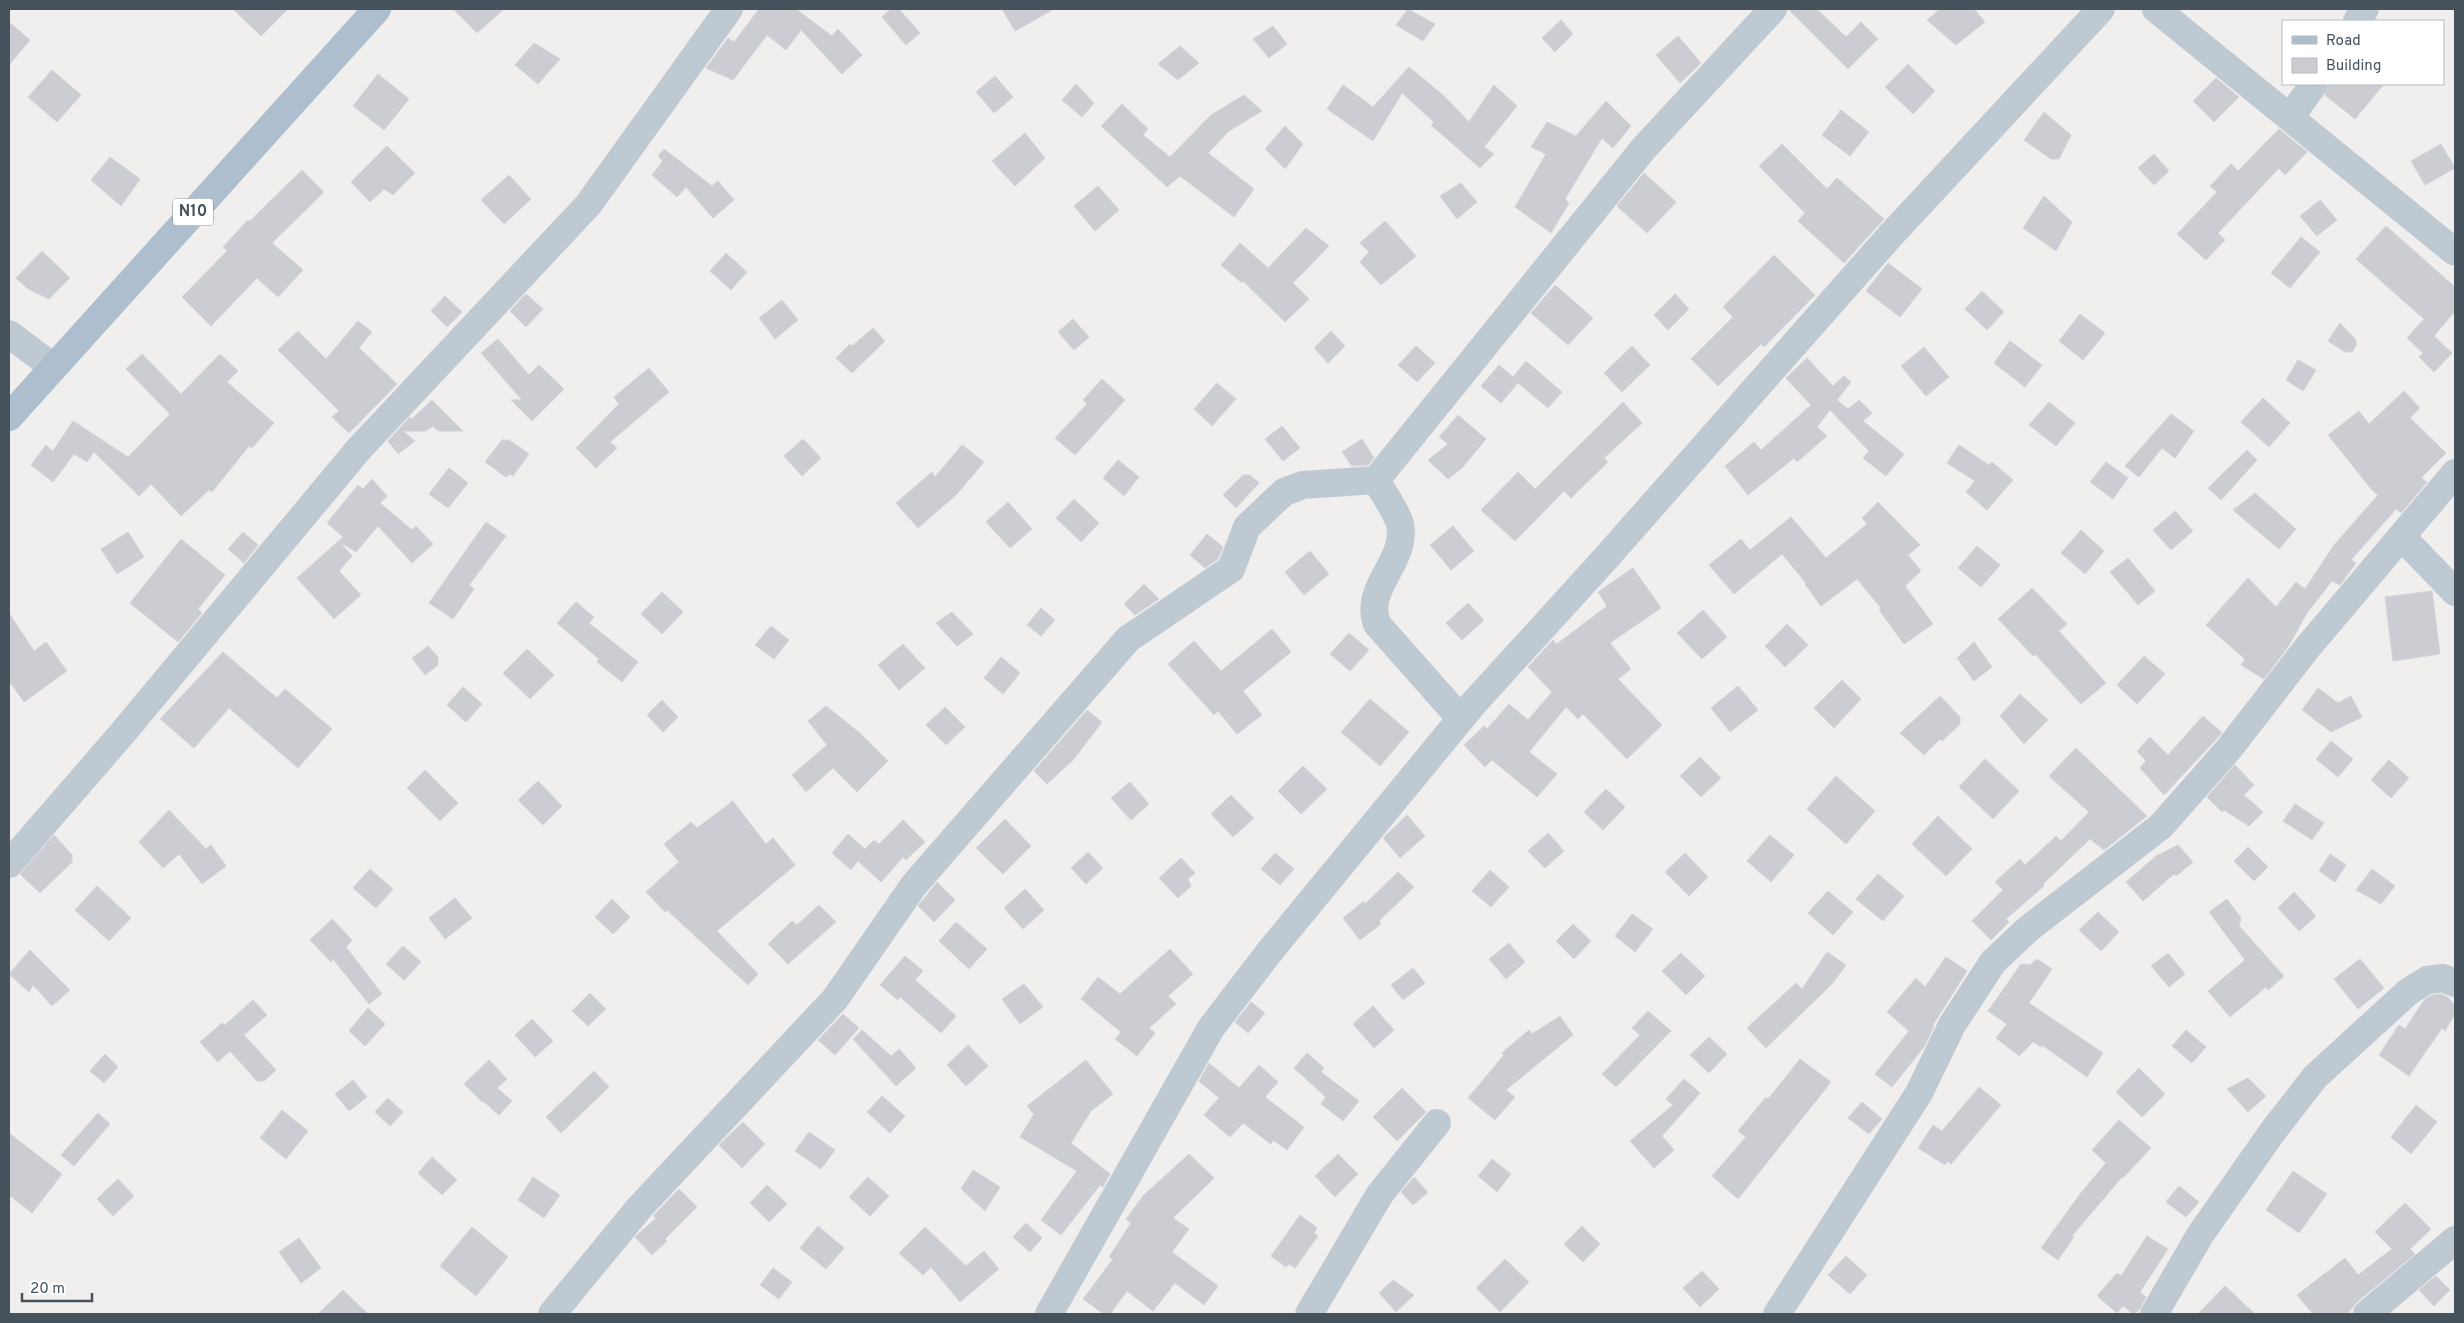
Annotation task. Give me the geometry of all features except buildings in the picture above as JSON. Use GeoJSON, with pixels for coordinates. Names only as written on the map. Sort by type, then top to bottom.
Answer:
{"type":"FeatureCollection","features":[{"type":"Feature","properties":{"kind":"main road","name":"N10"},"geometry":{"type":"LineString","coordinates":[[9,417],[377,9]]}},
{"type":"Feature","properties":{"kind":"street"},"geometry":{"type":"LineString","coordinates":[[9,864],[120,736],[358,450],[588,204],[729,9]]}},
{"type":"Feature","properties":{"kind":"street"},"geometry":{"type":"LineString","coordinates":[[552,1314],[640,1207],[835,999],[914,885],[1128,639],[1232,568],[1248,527],[1284,492],[1302,485],[1376,480],[1644,148],[1773,9]]}},
{"type":"Feature","properties":{"kind":"street"},"geometry":{"type":"LineString","coordinates":[[1049,1314],[1211,1028],[1270,951],[1461,719],[1890,236],[2101,9]]}},
{"type":"Feature","properties":{"kind":"street"},"geometry":{"type":"LineString","coordinates":[[2156,9],[2291,116],[2455,252]]}},
{"type":"Feature","properties":{"kind":"street"},"geometry":{"type":"LineString","coordinates":[[2358,20],[2365,9]]}},
{"type":"Feature","properties":{"kind":"street"},"geometry":{"type":"LineString","coordinates":[[2291,116],[2313,85]]}},
{"type":"Feature","properties":{"kind":"street"},"geometry":{"type":"LineString","coordinates":[[9,334],[53,366]]}},
{"type":"Feature","properties":{"kind":"street"},"geometry":{"type":"LineString","coordinates":[[1777,1314],[1919,1093],[1952,1024],[1993,962],[2028,929],[2161,826],[2228,750],[2307,648],[2455,473]]}},
{"type":"Feature","properties":{"kind":"street"},"geometry":{"type":"LineString","coordinates":[[1376,480],[1400,524],[1401,538],[1398,549],[1373,602],[1377,624],[1461,719]]}},
{"type":"Feature","properties":{"kind":"street"},"geometry":{"type":"LineString","coordinates":[[2402,537],[2455,592]]}},
{"type":"Feature","properties":{"kind":"street"},"geometry":{"type":"LineString","coordinates":[[2154,1314],[2200,1235],[2273,1131],[2315,1077],[2408,992],[2427,980],[2443,978],[2455,982]]}},
{"type":"Feature","properties":{"kind":"street"},"geometry":{"type":"LineString","coordinates":[[1309,1314],[1380,1194],[1437,1123]]}},
{"type":"Feature","properties":{"kind":"street"},"geometry":{"type":"LineString","coordinates":[[2367,1314],[2455,1240]]}}]}
